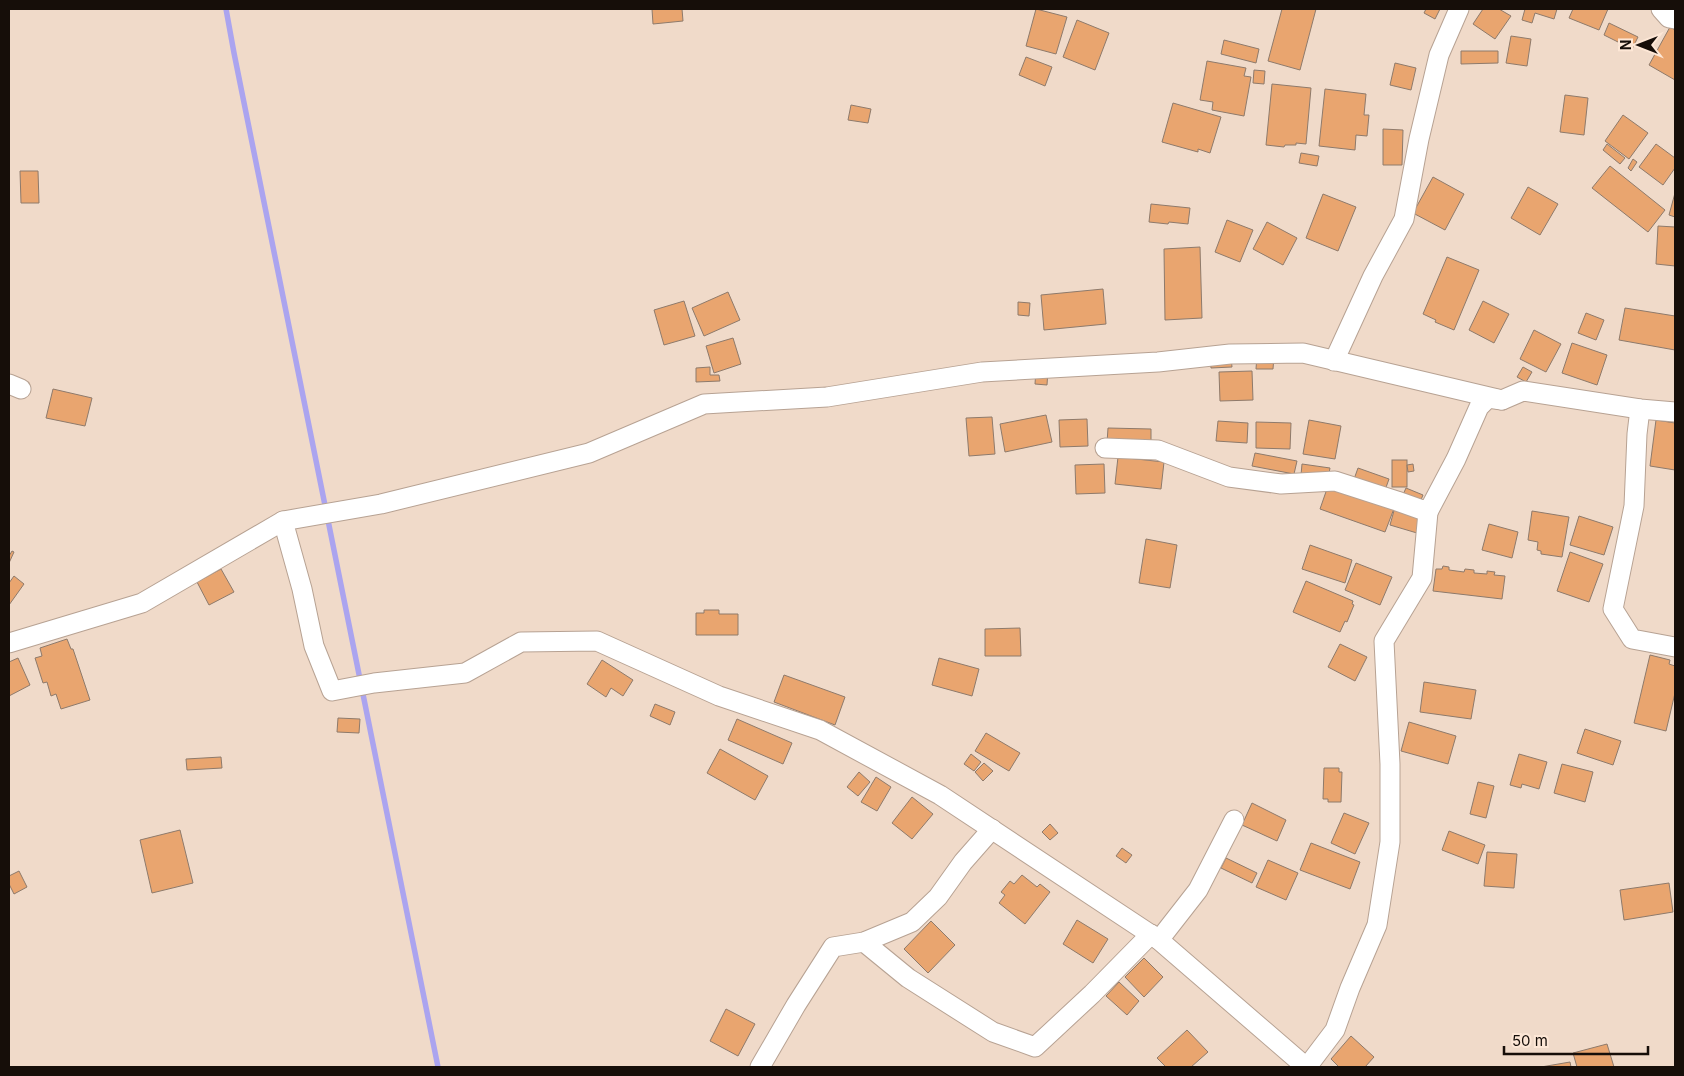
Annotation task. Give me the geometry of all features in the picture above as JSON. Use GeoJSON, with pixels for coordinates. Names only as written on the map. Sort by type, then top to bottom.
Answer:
{"type":"FeatureCollection","features":[{"type":"Feature","properties":{"kind":"street"},"geometry":{"type":"LineString","coordinates":[[1334,361],[1373,276],[1404,219],[1419,140],[1439,55],[1459,9]]}},
{"type":"Feature","properties":{"kind":"street"},"geometry":{"type":"LineString","coordinates":[[1661,9],[1669,18],[1675,19]]}},
{"type":"Feature","properties":{"kind":"street"},"geometry":{"type":"LineString","coordinates":[[9,643],[142,603],[283,521],[381,504],[589,453],[704,404],[827,397],[982,372],[1158,362],[1230,354],[1303,353],[1502,400]]}},
{"type":"Feature","properties":{"kind":"street"},"geometry":{"type":"LineString","coordinates":[[283,521],[302,588],[314,646],[332,691],[374,683],[465,673],[521,642],[597,641],[719,696],[820,730],[940,795],[1155,937],[1307,1067],[1335,1030],[1350,988],[1377,925],[1390,842],[1390,764],[1384,641],[1422,578],[1428,512],[1456,459],[1479,407],[1488,398],[1502,400],[1523,391],[1640,409],[1675,412]]}},
{"type":"Feature","properties":{"kind":"street"},"geometry":{"type":"LineString","coordinates":[[1640,409],[1634,506],[1613,609],[1632,640],[1675,647]]}},
{"type":"Feature","properties":{"kind":"street"},"geometry":{"type":"LineString","coordinates":[[1105,448],[1158,450],[1230,477],[1281,484],[1335,481],[1398,500],[1428,512]]}},
{"type":"Feature","properties":{"kind":"street"},"geometry":{"type":"LineString","coordinates":[[864,942],[908,978],[993,1032],[1036,1047],[1155,937],[1198,890],[1234,820]]}},
{"type":"Feature","properties":{"kind":"street"},"geometry":{"type":"LineString","coordinates":[[760,1067],[833,947],[864,942],[912,922],[938,897],[963,862],[992,829]]}},
{"type":"Feature","properties":{"kind":"building"},"geometry":{"type":"Polygon","coordinates":[[[652,9],[682,9],[683,21],[653,24],[652,9]]]}},
{"type":"Feature","properties":{"kind":"building"},"geometry":{"type":"Polygon","coordinates":[[[1036,9],[1067,17],[1056,54],[1026,46],[1036,9]]]}},
{"type":"Feature","properties":{"kind":"building"},"geometry":{"type":"Polygon","coordinates":[[[1282,9],[1316,9],[1300,70],[1268,61],[1282,9]]]}},
{"type":"Feature","properties":{"kind":"building"},"geometry":{"type":"Polygon","coordinates":[[[1426,9],[1440,9],[1435,19],[1424,13],[1426,9]]]}},
{"type":"Feature","properties":{"kind":"building"},"geometry":{"type":"Polygon","coordinates":[[[1483,9],[1499,9],[1511,16],[1495,39],[1473,24],[1483,9]]]}},
{"type":"Feature","properties":{"kind":"building"},"geometry":{"type":"Polygon","coordinates":[[[1525,9],[1557,9],[1554,19],[1535,13],[1532,23],[1522,20],[1525,9]]]}},
{"type":"Feature","properties":{"kind":"building"},"geometry":{"type":"Polygon","coordinates":[[[1573,9],[1608,9],[1599,30],[1569,18],[1573,9]]]}},
{"type":"Feature","properties":{"kind":"building"},"geometry":{"type":"Polygon","coordinates":[[[1077,20],[1109,33],[1095,70],[1063,57],[1077,20]]]}},
{"type":"Feature","properties":{"kind":"building"},"geometry":{"type":"Polygon","coordinates":[[[1609,23],[1638,37],[1632,49],[1604,35],[1609,23]]]}},
{"type":"Feature","properties":{"kind":"building"},"geometry":{"type":"Polygon","coordinates":[[[1670,27],[1675,30],[1675,80],[1649,65],[1670,27]]]}},
{"type":"Feature","properties":{"kind":"building"},"geometry":{"type":"Polygon","coordinates":[[[1511,36],[1531,39],[1527,66],[1506,63],[1511,36]]]}},
{"type":"Feature","properties":{"kind":"building"},"geometry":{"type":"Polygon","coordinates":[[[1224,40],[1259,49],[1256,63],[1221,54],[1224,40]]]}},
{"type":"Feature","properties":{"kind":"building"},"geometry":{"type":"Polygon","coordinates":[[[1461,51],[1498,51],[1498,63],[1461,64],[1461,51]]]}},
{"type":"Feature","properties":{"kind":"building"},"geometry":{"type":"Polygon","coordinates":[[[1026,57],[1052,67],[1045,86],[1019,75],[1026,57]]]}},
{"type":"Feature","properties":{"kind":"building"},"geometry":{"type":"Polygon","coordinates":[[[1207,61],[1246,68],[1244,76],[1251,77],[1244,116],[1212,110],[1213,102],[1200,100],[1207,61]]]}},
{"type":"Feature","properties":{"kind":"building"},"geometry":{"type":"Polygon","coordinates":[[[1395,63],[1416,68],[1411,90],[1390,85],[1395,63]]]}},
{"type":"Feature","properties":{"kind":"building"},"geometry":{"type":"Polygon","coordinates":[[[1254,70],[1265,71],[1264,84],[1253,83],[1254,70]]]}},
{"type":"Feature","properties":{"kind":"building"},"geometry":{"type":"Polygon","coordinates":[[[1272,84],[1311,88],[1306,144],[1296,143],[1296,145],[1285,145],[1284,147],[1266,145],[1272,84]]]}},
{"type":"Feature","properties":{"kind":"building"},"geometry":{"type":"Polygon","coordinates":[[[1325,89],[1366,94],[1364,115],[1369,115],[1367,136],[1356,135],[1355,150],[1319,146],[1325,89]]]}},
{"type":"Feature","properties":{"kind":"building"},"geometry":{"type":"Polygon","coordinates":[[[1565,95],[1588,98],[1584,135],[1560,132],[1565,95]]]}},
{"type":"Feature","properties":{"kind":"building"},"geometry":{"type":"Polygon","coordinates":[[[1173,103],[1221,117],[1210,153],[1198,149],[1198,152],[1162,142],[1173,103]]]}},
{"type":"Feature","properties":{"kind":"building"},"geometry":{"type":"Polygon","coordinates":[[[851,105],[871,109],[868,123],[848,120],[851,105]]]}},
{"type":"Feature","properties":{"kind":"building"},"geometry":{"type":"Polygon","coordinates":[[[1623,115],[1648,133],[1629,159],[1605,141],[1623,115]]]}},
{"type":"Feature","properties":{"kind":"building"},"geometry":{"type":"Polygon","coordinates":[[[1383,129],[1403,130],[1402,165],[1383,165],[1383,129]]]}},
{"type":"Feature","properties":{"kind":"building"},"geometry":{"type":"Polygon","coordinates":[[[1607,144],[1625,158],[1620,164],[1603,150],[1607,144]]]}},
{"type":"Feature","properties":{"kind":"building"},"geometry":{"type":"Polygon","coordinates":[[[1656,144],[1675,158],[1675,168],[1663,185],[1639,167],[1656,144]]]}},
{"type":"Feature","properties":{"kind":"building"},"geometry":{"type":"Polygon","coordinates":[[[1301,153],[1319,156],[1317,166],[1299,163],[1301,153]]]}},
{"type":"Feature","properties":{"kind":"building"},"geometry":{"type":"Polygon","coordinates":[[[1633,159],[1637,162],[1631,171],[1628,168],[1633,159]]]}},
{"type":"Feature","properties":{"kind":"building"},"geometry":{"type":"Polygon","coordinates":[[[1610,166],[1665,210],[1648,232],[1592,188],[1610,166]]]}},
{"type":"Feature","properties":{"kind":"building"},"geometry":{"type":"Polygon","coordinates":[[[20,171],[38,171],[39,203],[21,203],[20,171]]]}},
{"type":"Feature","properties":{"kind":"building"},"geometry":{"type":"Polygon","coordinates":[[[1433,177],[1464,194],[1445,230],[1413,213],[1433,177]]]}},
{"type":"Feature","properties":{"kind":"building"},"geometry":{"type":"Polygon","coordinates":[[[1528,187],[1558,204],[1540,235],[1511,218],[1528,187]]]}},
{"type":"Feature","properties":{"kind":"building"},"geometry":{"type":"Polygon","coordinates":[[[1675,193],[1675,217],[1669,215],[1675,193]]]}},
{"type":"Feature","properties":{"kind":"building"},"geometry":{"type":"Polygon","coordinates":[[[1323,194],[1356,207],[1338,251],[1306,238],[1323,194]]]}},
{"type":"Feature","properties":{"kind":"building"},"geometry":{"type":"Polygon","coordinates":[[[1151,204],[1190,208],[1188,224],[1149,222],[1151,204]]]}},
{"type":"Feature","properties":{"kind":"building"},"geometry":{"type":"Polygon","coordinates":[[[1227,220],[1253,230],[1240,262],[1215,252],[1227,220]]]}},
{"type":"Feature","properties":{"kind":"building"},"geometry":{"type":"Polygon","coordinates":[[[1267,222],[1297,238],[1283,265],[1253,249],[1267,222]]]}},
{"type":"Feature","properties":{"kind":"building"},"geometry":{"type":"Polygon","coordinates":[[[1658,226],[1675,227],[1675,266],[1656,264],[1658,226]]]}},
{"type":"Feature","properties":{"kind":"building"},"geometry":{"type":"Polygon","coordinates":[[[1200,247],[1202,318],[1165,320],[1164,249],[1200,247]]]}},
{"type":"Feature","properties":{"kind":"building"},"geometry":{"type":"Polygon","coordinates":[[[1447,257],[1479,270],[1454,330],[1435,322],[1436,320],[1423,314],[1447,257]]]}},
{"type":"Feature","properties":{"kind":"building"},"geometry":{"type":"Polygon","coordinates":[[[1103,289],[1106,324],[1044,330],[1041,295],[1103,289]]]}},
{"type":"Feature","properties":{"kind":"building"},"geometry":{"type":"Polygon","coordinates":[[[728,292],[740,320],[704,336],[692,308],[728,292]]]}},
{"type":"Feature","properties":{"kind":"building"},"geometry":{"type":"Polygon","coordinates":[[[684,301],[695,336],[664,345],[654,310],[684,301]]]}},
{"type":"Feature","properties":{"kind":"building"},"geometry":{"type":"Polygon","coordinates":[[[1483,301],[1509,314],[1494,343],[1469,330],[1483,301]]]}},
{"type":"Feature","properties":{"kind":"building"},"geometry":{"type":"Polygon","coordinates":[[[1018,302],[1030,303],[1029,316],[1018,315],[1018,302]]]}},
{"type":"Feature","properties":{"kind":"building"},"geometry":{"type":"Polygon","coordinates":[[[1625,308],[1675,316],[1675,350],[1619,340],[1625,308]]]}},
{"type":"Feature","properties":{"kind":"building"},"geometry":{"type":"Polygon","coordinates":[[[1586,313],[1604,320],[1596,340],[1578,333],[1586,313]]]}},
{"type":"Feature","properties":{"kind":"building"},"geometry":{"type":"Polygon","coordinates":[[[1534,330],[1561,344],[1546,372],[1520,359],[1534,330]]]}},
{"type":"Feature","properties":{"kind":"building"},"geometry":{"type":"Polygon","coordinates":[[[733,338],[741,364],[714,373],[706,346],[733,338]]]}},
{"type":"Feature","properties":{"kind":"building"},"geometry":{"type":"Polygon","coordinates":[[[1572,343],[1607,355],[1597,385],[1562,373],[1572,343]]]}},
{"type":"Feature","properties":{"kind":"building"},"geometry":{"type":"Polygon","coordinates":[[[1257,355],[1274,356],[1273,369],[1256,369],[1257,355]]]}},
{"type":"Feature","properties":{"kind":"building"},"geometry":{"type":"Polygon","coordinates":[[[1231,357],[1232,367],[1211,368],[1210,358],[1231,357]]]}},
{"type":"Feature","properties":{"kind":"building"},"geometry":{"type":"Polygon","coordinates":[[[710,367],[710,375],[719,375],[720,381],[696,382],[696,368],[710,367]]]}},
{"type":"Feature","properties":{"kind":"building"},"geometry":{"type":"Polygon","coordinates":[[[1523,367],[1532,372],[1526,382],[1517,377],[1523,367]]]}},
{"type":"Feature","properties":{"kind":"building"},"geometry":{"type":"Polygon","coordinates":[[[1036,369],[1048,370],[1047,385],[1035,384],[1036,369]]]}},
{"type":"Feature","properties":{"kind":"building"},"geometry":{"type":"Polygon","coordinates":[[[1252,371],[1253,400],[1220,401],[1219,372],[1252,371]]]}},
{"type":"Feature","properties":{"kind":"building"},"geometry":{"type":"Polygon","coordinates":[[[53,389],[92,398],[85,426],[46,418],[53,389]]]}},
{"type":"Feature","properties":{"kind":"building"},"geometry":{"type":"Polygon","coordinates":[[[1046,415],[1052,442],[1005,452],[1000,424],[1046,415]]]}},
{"type":"Feature","properties":{"kind":"building"},"geometry":{"type":"Polygon","coordinates":[[[992,417],[995,454],[969,456],[966,418],[992,417]]]}},
{"type":"Feature","properties":{"kind":"building"},"geometry":{"type":"Polygon","coordinates":[[[1087,419],[1088,446],[1060,447],[1059,420],[1087,419]]]}},
{"type":"Feature","properties":{"kind":"building"},"geometry":{"type":"Polygon","coordinates":[[[1309,420],[1341,426],[1335,459],[1303,454],[1309,420]]]}},
{"type":"Feature","properties":{"kind":"building"},"geometry":{"type":"Polygon","coordinates":[[[1656,420],[1675,423],[1675,470],[1650,466],[1656,420]]]}},
{"type":"Feature","properties":{"kind":"building"},"geometry":{"type":"Polygon","coordinates":[[[1218,421],[1248,423],[1247,443],[1216,441],[1218,421]]]}},
{"type":"Feature","properties":{"kind":"building"},"geometry":{"type":"Polygon","coordinates":[[[1256,422],[1291,423],[1290,449],[1256,448],[1256,422]]]}},
{"type":"Feature","properties":{"kind":"building"},"geometry":{"type":"Polygon","coordinates":[[[1108,428],[1151,429],[1151,445],[1107,443],[1108,428]]]}},
{"type":"Feature","properties":{"kind":"building"},"geometry":{"type":"Polygon","coordinates":[[[1255,453],[1297,461],[1294,474],[1252,466],[1255,453]]]}},
{"type":"Feature","properties":{"kind":"building"},"geometry":{"type":"Polygon","coordinates":[[[1118,457],[1164,462],[1161,489],[1115,484],[1118,457]]]}},
{"type":"Feature","properties":{"kind":"building"},"geometry":{"type":"Polygon","coordinates":[[[1392,460],[1407,460],[1407,487],[1392,487],[1392,460]]]}},
{"type":"Feature","properties":{"kind":"building"},"geometry":{"type":"Polygon","coordinates":[[[1104,464],[1105,493],[1076,494],[1075,465],[1104,464]]]}},
{"type":"Feature","properties":{"kind":"building"},"geometry":{"type":"Polygon","coordinates":[[[1302,464],[1330,468],[1328,478],[1301,475],[1302,464]]]}},
{"type":"Feature","properties":{"kind":"building"},"geometry":{"type":"Polygon","coordinates":[[[1413,464],[1414,471],[1408,472],[1407,465],[1413,464]]]}},
{"type":"Feature","properties":{"kind":"building"},"geometry":{"type":"Polygon","coordinates":[[[1358,468],[1389,479],[1384,493],[1353,482],[1358,468]]]}},
{"type":"Feature","properties":{"kind":"building"},"geometry":{"type":"Polygon","coordinates":[[[1329,483],[1395,506],[1385,532],[1320,509],[1329,483]]]}},
{"type":"Feature","properties":{"kind":"building"},"geometry":{"type":"Polygon","coordinates":[[[1406,488],[1423,495],[1418,507],[1401,499],[1406,488]]]}},
{"type":"Feature","properties":{"kind":"building"},"geometry":{"type":"Polygon","coordinates":[[[1395,507],[1422,514],[1417,533],[1390,525],[1395,507]]]}},
{"type":"Feature","properties":{"kind":"building"},"geometry":{"type":"Polygon","coordinates":[[[1532,511],[1569,517],[1562,557],[1541,554],[1541,551],[1537,550],[1538,542],[1528,540],[1532,511]]]}},
{"type":"Feature","properties":{"kind":"building"},"geometry":{"type":"Polygon","coordinates":[[[1579,516],[1613,527],[1604,555],[1570,545],[1579,516]]]}},
{"type":"Feature","properties":{"kind":"building"},"geometry":{"type":"Polygon","coordinates":[[[1489,524],[1518,532],[1512,558],[1482,550],[1489,524]]]}},
{"type":"Feature","properties":{"kind":"building"},"geometry":{"type":"Polygon","coordinates":[[[1146,539],[1177,545],[1170,588],[1139,583],[1146,539]]]}},
{"type":"Feature","properties":{"kind":"building"},"geometry":{"type":"Polygon","coordinates":[[[1310,545],[1352,560],[1345,583],[1302,569],[1310,545]]]}},
{"type":"Feature","properties":{"kind":"building"},"geometry":{"type":"Polygon","coordinates":[[[12,551],[14,552],[9,563],[9,556],[12,551]]]}},
{"type":"Feature","properties":{"kind":"building"},"geometry":{"type":"Polygon","coordinates":[[[1570,552],[1603,564],[1589,602],[1557,591],[1570,552]]]}},
{"type":"Feature","properties":{"kind":"building"},"geometry":{"type":"Polygon","coordinates":[[[1356,563],[1392,577],[1380,605],[1345,590],[1356,563]]]}},
{"type":"Feature","properties":{"kind":"building"},"geometry":{"type":"Polygon","coordinates":[[[1443,566],[1449,567],[1449,570],[1464,572],[1465,569],[1474,570],[1474,573],[1487,574],[1487,571],[1495,572],[1494,575],[1505,576],[1502,599],[1433,591],[1436,569],[1442,569],[1443,566]]]}},
{"type":"Feature","properties":{"kind":"building"},"geometry":{"type":"Polygon","coordinates":[[[221,569],[234,592],[209,605],[197,582],[221,569]]]}},
{"type":"Feature","properties":{"kind":"building"},"geometry":{"type":"Polygon","coordinates":[[[14,576],[24,584],[9,605],[9,583],[14,576]]]}},
{"type":"Feature","properties":{"kind":"building"},"geometry":{"type":"Polygon","coordinates":[[[1306,581],[1353,601],[1352,604],[1354,605],[1347,622],[1345,621],[1340,632],[1293,612],[1306,581]]]}},
{"type":"Feature","properties":{"kind":"building"},"geometry":{"type":"Polygon","coordinates":[[[704,610],[719,610],[719,614],[738,614],[738,635],[696,635],[696,613],[704,613],[704,610]]]}},
{"type":"Feature","properties":{"kind":"building"},"geometry":{"type":"Polygon","coordinates":[[[1020,628],[1021,656],[985,656],[985,629],[1020,628]]]}},
{"type":"Feature","properties":{"kind":"building"},"geometry":{"type":"Polygon","coordinates":[[[67,639],[71,649],[73,649],[90,700],[61,709],[56,694],[51,696],[47,682],[43,683],[35,658],[42,656],[40,648],[67,639]]]}},
{"type":"Feature","properties":{"kind":"building"},"geometry":{"type":"Polygon","coordinates":[[[1340,644],[1367,657],[1355,681],[1328,667],[1340,644]]]}},
{"type":"Feature","properties":{"kind":"building"},"geometry":{"type":"Polygon","coordinates":[[[1650,655],[1670,660],[1669,664],[1675,666],[1675,693],[1666,731],[1634,723],[1650,655]]]}},
{"type":"Feature","properties":{"kind":"building"},"geometry":{"type":"Polygon","coordinates":[[[18,658],[30,685],[9,696],[9,662],[18,658]]]}},
{"type":"Feature","properties":{"kind":"building"},"geometry":{"type":"Polygon","coordinates":[[[939,658],[979,669],[972,696],[932,685],[939,658]]]}},
{"type":"Feature","properties":{"kind":"building"},"geometry":{"type":"Polygon","coordinates":[[[602,660],[633,680],[623,696],[611,688],[606,697],[587,684],[602,660]]]}},
{"type":"Feature","properties":{"kind":"building"},"geometry":{"type":"Polygon","coordinates":[[[784,675],[845,697],[835,725],[774,702],[784,675]]]}},
{"type":"Feature","properties":{"kind":"building"},"geometry":{"type":"Polygon","coordinates":[[[1424,682],[1476,690],[1471,719],[1420,712],[1424,682]]]}},
{"type":"Feature","properties":{"kind":"building"},"geometry":{"type":"Polygon","coordinates":[[[655,704],[675,712],[670,725],[650,716],[655,704]]]}},
{"type":"Feature","properties":{"kind":"building"},"geometry":{"type":"Polygon","coordinates":[[[338,718],[360,719],[359,733],[337,732],[338,718]]]}},
{"type":"Feature","properties":{"kind":"building"},"geometry":{"type":"Polygon","coordinates":[[[737,719],[792,743],[783,764],[728,740],[737,719]]]}},
{"type":"Feature","properties":{"kind":"building"},"geometry":{"type":"Polygon","coordinates":[[[1409,722],[1456,736],[1448,764],[1401,751],[1409,722]]]}},
{"type":"Feature","properties":{"kind":"building"},"geometry":{"type":"Polygon","coordinates":[[[1585,729],[1621,741],[1613,765],[1577,753],[1585,729]]]}},
{"type":"Feature","properties":{"kind":"building"},"geometry":{"type":"Polygon","coordinates":[[[986,733],[1020,753],[1009,771],[975,751],[986,733]]]}},
{"type":"Feature","properties":{"kind":"building"},"geometry":{"type":"Polygon","coordinates":[[[720,749],[768,776],[755,800],[707,773],[720,749]]]}},
{"type":"Feature","properties":{"kind":"building"},"geometry":{"type":"Polygon","coordinates":[[[971,754],[981,762],[974,771],[964,764],[971,754]]]}},
{"type":"Feature","properties":{"kind":"building"},"geometry":{"type":"Polygon","coordinates":[[[1519,754],[1547,762],[1539,789],[1522,784],[1521,788],[1510,785],[1519,754]]]}},
{"type":"Feature","properties":{"kind":"building"},"geometry":{"type":"Polygon","coordinates":[[[221,757],[222,768],[187,770],[186,759],[221,757]]]}},
{"type":"Feature","properties":{"kind":"building"},"geometry":{"type":"Polygon","coordinates":[[[984,763],[993,771],[983,781],[975,772],[984,763]]]}},
{"type":"Feature","properties":{"kind":"building"},"geometry":{"type":"Polygon","coordinates":[[[1562,764],[1593,772],[1585,802],[1554,793],[1562,764]]]}},
{"type":"Feature","properties":{"kind":"building"},"geometry":{"type":"Polygon","coordinates":[[[1324,768],[1339,768],[1339,772],[1342,772],[1341,802],[1328,802],[1328,799],[1323,799],[1324,768]]]}},
{"type":"Feature","properties":{"kind":"building"},"geometry":{"type":"Polygon","coordinates":[[[859,772],[870,782],[858,796],[847,787],[859,772]]]}},
{"type":"Feature","properties":{"kind":"building"},"geometry":{"type":"Polygon","coordinates":[[[876,777],[891,787],[877,811],[861,802],[876,777]]]}},
{"type":"Feature","properties":{"kind":"building"},"geometry":{"type":"Polygon","coordinates":[[[1478,782],[1494,786],[1486,818],[1470,814],[1478,782]]]}},
{"type":"Feature","properties":{"kind":"building"},"geometry":{"type":"Polygon","coordinates":[[[912,797],[933,814],[912,839],[892,823],[912,797]]]}},
{"type":"Feature","properties":{"kind":"building"},"geometry":{"type":"Polygon","coordinates":[[[1252,803],[1286,820],[1277,841],[1242,825],[1252,803]]]}},
{"type":"Feature","properties":{"kind":"building"},"geometry":{"type":"Polygon","coordinates":[[[1344,813],[1369,823],[1355,854],[1331,843],[1344,813]]]}},
{"type":"Feature","properties":{"kind":"building"},"geometry":{"type":"Polygon","coordinates":[[[1050,824],[1058,833],[1050,840],[1042,832],[1050,824]]]}},
{"type":"Feature","properties":{"kind":"building"},"geometry":{"type":"Polygon","coordinates":[[[180,830],[193,883],[152,893],[140,840],[180,830]]]}},
{"type":"Feature","properties":{"kind":"building"},"geometry":{"type":"Polygon","coordinates":[[[1449,831],[1485,845],[1478,864],[1442,850],[1449,831]]]}},
{"type":"Feature","properties":{"kind":"building"},"geometry":{"type":"Polygon","coordinates":[[[1311,843],[1360,862],[1350,889],[1300,870],[1311,843]]]}},
{"type":"Feature","properties":{"kind":"building"},"geometry":{"type":"Polygon","coordinates":[[[1122,848],[1132,855],[1126,863],[1116,856],[1122,848]]]}},
{"type":"Feature","properties":{"kind":"building"},"geometry":{"type":"Polygon","coordinates":[[[1487,852],[1517,854],[1514,888],[1484,886],[1487,852]]]}},
{"type":"Feature","properties":{"kind":"building"},"geometry":{"type":"Polygon","coordinates":[[[1226,858],[1257,873],[1252,883],[1221,868],[1226,858]]]}},
{"type":"Feature","properties":{"kind":"building"},"geometry":{"type":"Polygon","coordinates":[[[1268,860],[1298,873],[1286,900],[1256,887],[1268,860]]]}},
{"type":"Feature","properties":{"kind":"building"},"geometry":{"type":"Polygon","coordinates":[[[19,871],[27,887],[14,894],[9,884],[9,876],[19,871]]]}},
{"type":"Feature","properties":{"kind":"building"},"geometry":{"type":"Polygon","coordinates":[[[1022,875],[1037,887],[1040,884],[1050,892],[1025,924],[999,903],[1005,895],[1001,892],[1010,881],[1014,884],[1022,875]]]}},
{"type":"Feature","properties":{"kind":"building"},"geometry":{"type":"Polygon","coordinates":[[[1669,883],[1673,912],[1624,920],[1620,890],[1669,883]]]}},
{"type":"Feature","properties":{"kind":"building"},"geometry":{"type":"Polygon","coordinates":[[[1077,920],[1108,939],[1093,963],[1063,944],[1077,920]]]}},
{"type":"Feature","properties":{"kind":"building"},"geometry":{"type":"Polygon","coordinates":[[[931,921],[955,945],[928,973],[904,949],[931,921]]]}},
{"type":"Feature","properties":{"kind":"building"},"geometry":{"type":"Polygon","coordinates":[[[1144,958],[1163,977],[1144,997],[1125,977],[1144,958]]]}},
{"type":"Feature","properties":{"kind":"building"},"geometry":{"type":"Polygon","coordinates":[[[1119,982],[1139,1001],[1127,1015],[1106,996],[1119,982]]]}},
{"type":"Feature","properties":{"kind":"building"},"geometry":{"type":"Polygon","coordinates":[[[726,1009],[755,1024],[738,1056],[710,1041],[726,1009]]]}},
{"type":"Feature","properties":{"kind":"building"},"geometry":{"type":"Polygon","coordinates":[[[1187,1030],[1208,1052],[1191,1067],[1166,1067],[1157,1058],[1187,1030]]]}},
{"type":"Feature","properties":{"kind":"building"},"geometry":{"type":"Polygon","coordinates":[[[1351,1036],[1374,1057],[1365,1067],[1339,1067],[1331,1059],[1351,1036]]]}},
{"type":"Feature","properties":{"kind":"building"},"geometry":{"type":"Polygon","coordinates":[[[1607,1044],[1614,1067],[1577,1067],[1573,1053],[1607,1044]]]}},
{"type":"Feature","properties":{"kind":"building"},"geometry":{"type":"Polygon","coordinates":[[[1570,1062],[1571,1067],[1541,1067],[1570,1062]]]}},
{"type":"Feature","properties":{"kind":"waterway"},"geometry":{"type":"LineString","coordinates":[[226,9],[438,1067]]}}]}
